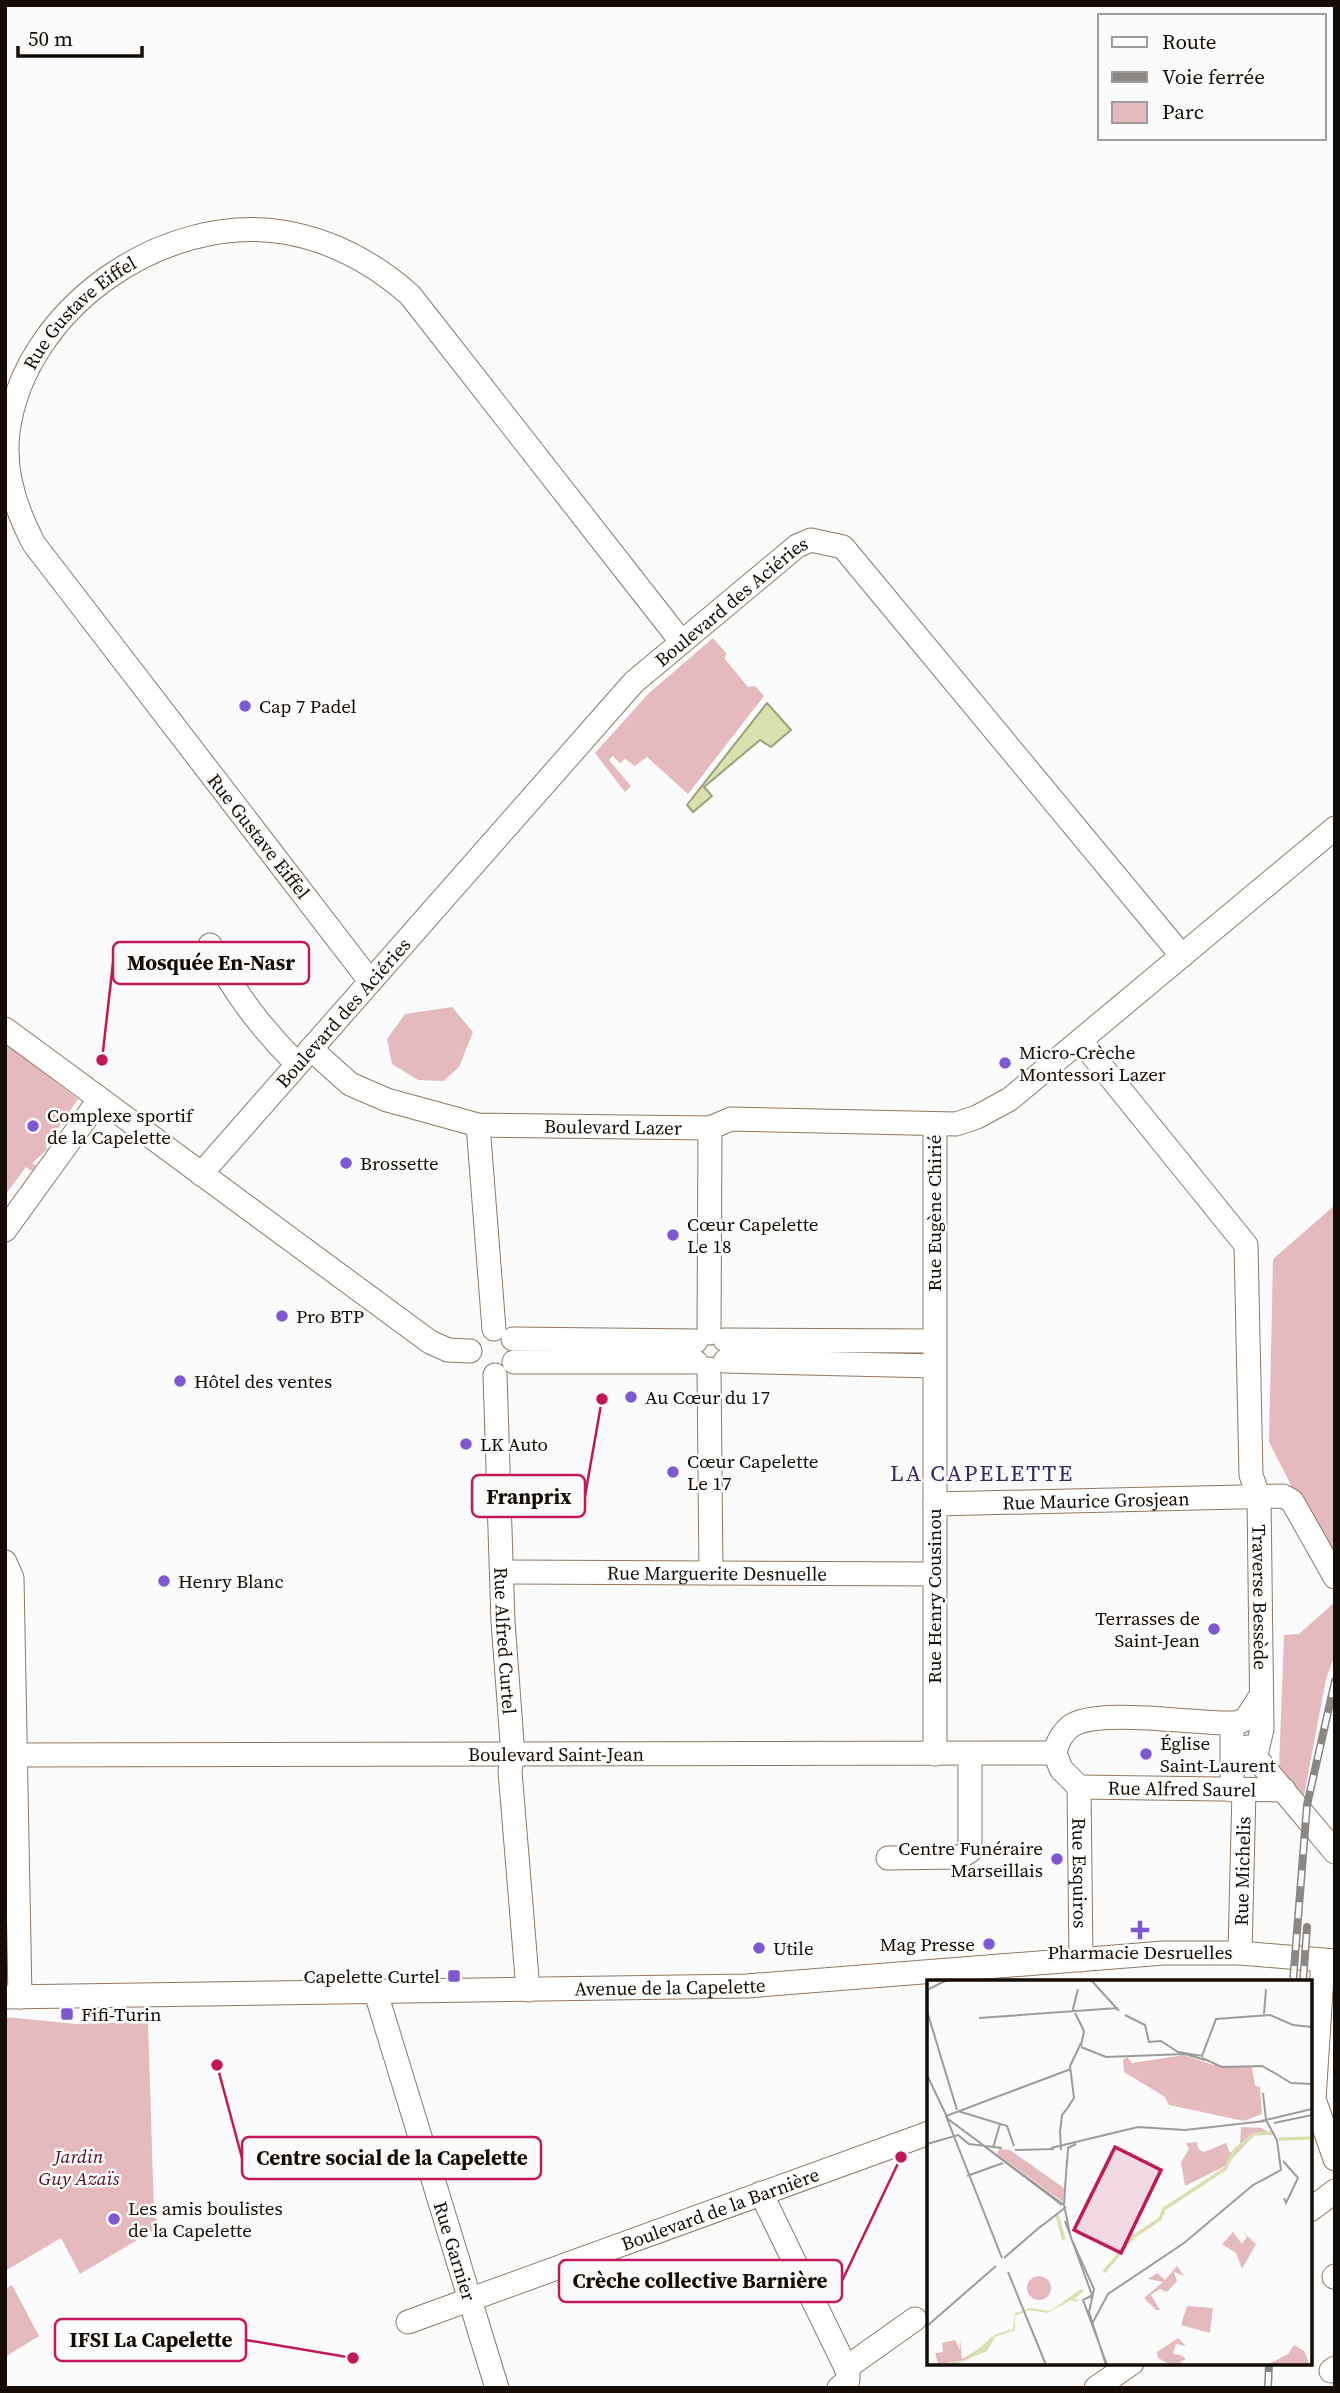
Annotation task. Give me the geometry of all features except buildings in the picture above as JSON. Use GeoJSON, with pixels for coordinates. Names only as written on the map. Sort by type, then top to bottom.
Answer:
{"type":"FeatureCollection","features":[{"type":"Feature","properties":{"kind":"street","name":"Rue Gustave Eiffel"},"geometry":{"type":"LineString","coordinates":[[370,981],[34,544],[23,523],[10,482],[8,433],[19,389],[32,361],[66,315],[89,292],[120,270],[183,240],[215,233],[281,232],[344,249],[388,276],[410,295],[680,640]]}},
{"type":"Feature","properties":{"kind":"street","name":"Boulevard des Aciéries"},"geometry":{"type":"LineString","coordinates":[[201,1174],[634,681],[680,640],[797,546],[811,540],[842,547],[1182,957]]}},
{"type":"Feature","properties":{"kind":"street"},"geometry":{"type":"LineString","coordinates":[[1182,957],[1335,828]]}},
{"type":"Feature","properties":{"kind":"street","name":"Boulevard Lazer"},"geometry":{"type":"LineString","coordinates":[[210,945],[229,984],[268,1035],[350,1084],[387,1100],[478,1125],[710,1128],[731,1119],[935,1125]]}},
{"type":"Feature","properties":{"kind":"street","name":"Rue Eugène Chirié"},"geometry":{"type":"LineString","coordinates":[[934,1354],[935,1125],[956,1124],[993,1110],[1182,957]]}},
{"type":"Feature","properties":{"kind":"street"},"geometry":{"type":"LineString","coordinates":[[5,1029],[430,1342],[447,1350],[470,1351]]}},
{"type":"Feature","properties":{"kind":"street"},"geometry":{"type":"LineString","coordinates":[[1081,1041],[1246,1245],[1251,1475],[1259,1498],[1283,1496],[1292,1501],[1335,1577]]}},
{"type":"Feature","properties":{"kind":"street"},"geometry":{"type":"LineString","coordinates":[[5,1230],[99,1100]]}},
{"type":"Feature","properties":{"kind":"street","name":"Rue Alfred Curtel"},"geometry":{"type":"LineString","coordinates":[[478,1125],[504,1351],[502,1572],[513,1755],[510,1778],[528,1990]]}},
{"type":"Feature","properties":{"kind":"street"},"geometry":{"type":"LineString","coordinates":[[710,1128],[710,1573]]}},
{"type":"Feature","properties":{"kind":"street"},"geometry":{"type":"LineString","coordinates":[[504,1351],[479,1370],[470,1351],[479,1334],[504,1351],[934,1354]]}},
{"type":"Feature","properties":{"kind":"street","name":"Rue Henry Cousinou"},"geometry":{"type":"LineString","coordinates":[[934,1354],[935,1754]]}},
{"type":"Feature","properties":{"kind":"street","name":"Rue Maurice Grosjean"},"geometry":{"type":"LineString","coordinates":[[935,1504],[1259,1498]]}},
{"type":"Feature","properties":{"kind":"street","name":"Traverse Bessède"},"geometry":{"type":"LineString","coordinates":[[1255,1759],[1262,1729],[1259,1498]]}},
{"type":"Feature","properties":{"kind":"street"},"geometry":{"type":"LineString","coordinates":[[5,1562],[12,1578],[8,1602],[15,1755],[13,1997]]}},
{"type":"Feature","properties":{"kind":"street","name":"Rue Marguerite Desnuelle"},"geometry":{"type":"LineString","coordinates":[[502,1572],[934,1574]]}},
{"type":"Feature","properties":{"kind":"street","name":"Traverse Bessède"},"geometry":{"type":"LineString","coordinates":[[1232,1724],[1246,1719],[1260,1697]]}},
{"type":"Feature","properties":{"kind":"street"},"geometry":{"type":"LineString","coordinates":[[1079,1787],[1061,1769],[1055,1753],[1062,1735],[1072,1725],[1094,1718],[1232,1724],[1255,1759],[1335,1852]]}},
{"type":"Feature","properties":{"kind":"street","name":"Rue Michelis"},"geometry":{"type":"LineString","coordinates":[[1232,1724],[1238,1790],[1240,1952]]}},
{"type":"Feature","properties":{"kind":"street","name":"Boulevard Saint-Jean"},"geometry":{"type":"LineString","coordinates":[[15,1755],[1055,1753]]}},
{"type":"Feature","properties":{"kind":"street"},"geometry":{"type":"LineString","coordinates":[[888,1858],[960,1857],[970,1851],[970,1754]]}},
{"type":"Feature","properties":{"kind":"street","name":"Rue Alfred Saurel"},"geometry":{"type":"LineString","coordinates":[[1079,1787],[1284,1790]]}},
{"type":"Feature","properties":{"kind":"street","name":"Rue Esquiros"},"geometry":{"type":"LineString","coordinates":[[1079,1787],[1081,1960]]}},
{"type":"Feature","properties":{"kind":"street","name":"Avenue de la Capelette"},"geometry":{"type":"LineString","coordinates":[[13,1997],[747,1986],[1033,1973],[1081,1960],[1164,1953],[1240,1952],[1329,1960]]}},
{"type":"Feature","properties":{"kind":"street"},"geometry":{"type":"LineString","coordinates":[[1329,1960],[1314,2099],[1335,2159]]}},
{"type":"Feature","properties":{"kind":"street","name":"Rue Garnier"},"geometry":{"type":"LineString","coordinates":[[376,1993],[472,2299],[497,2388]]}},
{"type":"Feature","properties":{"kind":"street","name":"Boulevard de la Barnière"},"geometry":{"type":"LineString","coordinates":[[408,2322],[927,2134]]}},
{"type":"Feature","properties":{"kind":"street"},"geometry":{"type":"LineString","coordinates":[[1312,2208],[1335,2191]]}},
{"type":"Feature","properties":{"kind":"street"},"geometry":{"type":"LineString","coordinates":[[761,2193],[842,2378],[915,2319]]}},
{"type":"Feature","properties":{"kind":"street"},"geometry":{"type":"LineString","coordinates":[[1096,2388],[1129,2365]]}},
{"type":"Feature","properties":{"kind":"green space"},"geometry":{"type":"Polygon","coordinates":[[[713,638],[726,653],[725,659],[748,687],[755,686],[764,696],[688,794],[647,757],[635,766],[625,759],[620,763],[613,756],[609,760],[631,786],[625,792],[595,753],[649,693],[713,638]]]}},
{"type":"Feature","properties":{"kind":"green space"},"geometry":{"type":"Polygon","coordinates":[[[452,1007],[473,1032],[459,1067],[443,1081],[418,1080],[392,1064],[387,1039],[405,1014],[452,1007]]]}},
{"type":"Feature","properties":{"kind":"green space","name":"Complexe sportif de la Capelette"},"geometry":{"type":"Polygon","coordinates":[[[5,1043],[78,1099],[45,1147],[48,1149],[32,1163],[36,1166],[32,1171],[26,1167],[5,1195],[5,1043]]]}},
{"type":"Feature","properties":{"kind":"green space"},"geometry":{"type":"Polygon","coordinates":[[[1335,1205],[1335,1571],[1269,1442],[1273,1259],[1335,1205]]]}},
{"type":"Feature","properties":{"kind":"green space"},"geometry":{"type":"Polygon","coordinates":[[[1335,1602],[1335,1655],[1326,1679],[1303,1801],[1279,1768],[1284,1635],[1299,1634],[1335,1602]]]}},
{"type":"Feature","properties":{"kind":"green space","name":"Jardin Guy Azaïs"},"geometry":{"type":"Polygon","coordinates":[[[5,2017],[76,2024],[148,2021],[154,2213],[159,2227],[80,2274],[61,2238],[5,2271],[5,2017]]]}},
{"type":"Feature","properties":{"kind":"green space"},"geometry":{"type":"Polygon","coordinates":[[[12,2285],[39,2336],[5,2357],[5,2289],[12,2285]]]}},
{"type":"Feature","properties":{"kind":"shaded area"},"geometry":{"type":"Polygon","coordinates":[[[767,703],[791,730],[771,747],[760,740],[704,787],[712,796],[693,812],[687,805],[767,703]]]}},
{"type":"Feature","properties":{"kind":"railway"},"geometry":{"type":"LineString","coordinates":[[1293,1980],[1307,1805],[1335,1681]]}},
{"type":"Feature","properties":{"kind":"railway"},"geometry":{"type":"LineString","coordinates":[[1303,1980],[1307,1927]]}},
{"type":"Feature","properties":{"kind":"railway"},"geometry":{"type":"LineString","coordinates":[[1268,2388],[1269,2365]]}},
{"type":"Feature","properties":{"kind":"place","name":"Cap 7 Padel"},"geometry":{"type":"Point","coordinates":[245,706]}},
{"type":"Feature","properties":{"kind":"place","name":"Mosquée En-Nasr"},"geometry":{"type":"Point","coordinates":[102,1060]}},
{"type":"Feature","properties":{"kind":"place","name":"Micro-Crèche Montessori Lazer"},"geometry":{"type":"Point","coordinates":[1005,1063]}},
{"type":"Feature","properties":{"kind":"place","name":"Complexe sportif de la Capelette"},"geometry":{"type":"Point","coordinates":[33,1126]}},
{"type":"Feature","properties":{"kind":"place","name":"Brossette"},"geometry":{"type":"Point","coordinates":[346,1163]}},
{"type":"Feature","properties":{"kind":"place","name":"Cœur Capelette Le 18"},"geometry":{"type":"Point","coordinates":[673,1235]}},
{"type":"Feature","properties":{"kind":"place","name":"Pro BTP"},"geometry":{"type":"Point","coordinates":[282,1316]}},
{"type":"Feature","properties":{"kind":"place","name":"Hôtel des ventes"},"geometry":{"type":"Point","coordinates":[180,1381]}},
{"type":"Feature","properties":{"kind":"place","name":"Au Cœur du 17"},"geometry":{"type":"Point","coordinates":[631,1397]}},
{"type":"Feature","properties":{"kind":"place","name":"Franprix"},"geometry":{"type":"Point","coordinates":[602,1399]}},
{"type":"Feature","properties":{"kind":"place","name":"LK Auto"},"geometry":{"type":"Point","coordinates":[466,1444]}},
{"type":"Feature","properties":{"kind":"place","name":"Cœur Capelette Le 17"},"geometry":{"type":"Point","coordinates":[673,1472]}},
{"type":"Feature","properties":{"kind":"place","name":"Henry Blanc"},"geometry":{"type":"Point","coordinates":[164,1581]}},
{"type":"Feature","properties":{"kind":"place","name":"Terrasses de Saint-Jean"},"geometry":{"type":"Point","coordinates":[1214,1629]}},
{"type":"Feature","properties":{"kind":"place","name":"Église Saint-Laurent"},"geometry":{"type":"Point","coordinates":[1146,1754]}},
{"type":"Feature","properties":{"kind":"place","name":"Centre Funéraire Marseillais"},"geometry":{"type":"Point","coordinates":[1057,1859]}},
{"type":"Feature","properties":{"kind":"place","name":"Pharmacie Desruelles"},"geometry":{"type":"Point","coordinates":[1140,1930]}},
{"type":"Feature","properties":{"kind":"place","name":"Mag Presse"},"geometry":{"type":"Point","coordinates":[989,1944]}},
{"type":"Feature","properties":{"kind":"place","name":"Utile"},"geometry":{"type":"Point","coordinates":[759,1948]}},
{"type":"Feature","properties":{"kind":"place","name":"Capelette Curtel"},"geometry":{"type":"Point","coordinates":[454,1976]}},
{"type":"Feature","properties":{"kind":"place","name":"Fifi-Turin"},"geometry":{"type":"Point","coordinates":[67,2014]}},
{"type":"Feature","properties":{"kind":"place","name":"Centre social de la Capelette"},"geometry":{"type":"Point","coordinates":[217,2065]}},
{"type":"Feature","properties":{"kind":"place","name":"Crèche collective Barnière"},"geometry":{"type":"Point","coordinates":[901,2157]}},
{"type":"Feature","properties":{"kind":"place","name":"Les amis boulistes de la Capelette"},"geometry":{"type":"Point","coordinates":[114,2219]}},
{"type":"Feature","properties":{"kind":"place","name":"IFSI La Capelette"},"geometry":{"type":"Point","coordinates":[353,2358]}},
{"type":"Feature","properties":{"kind":"district","name":"LA CAPELETTE"},"geometry":{"type":"Point","coordinates":[982,1473]}}]}
